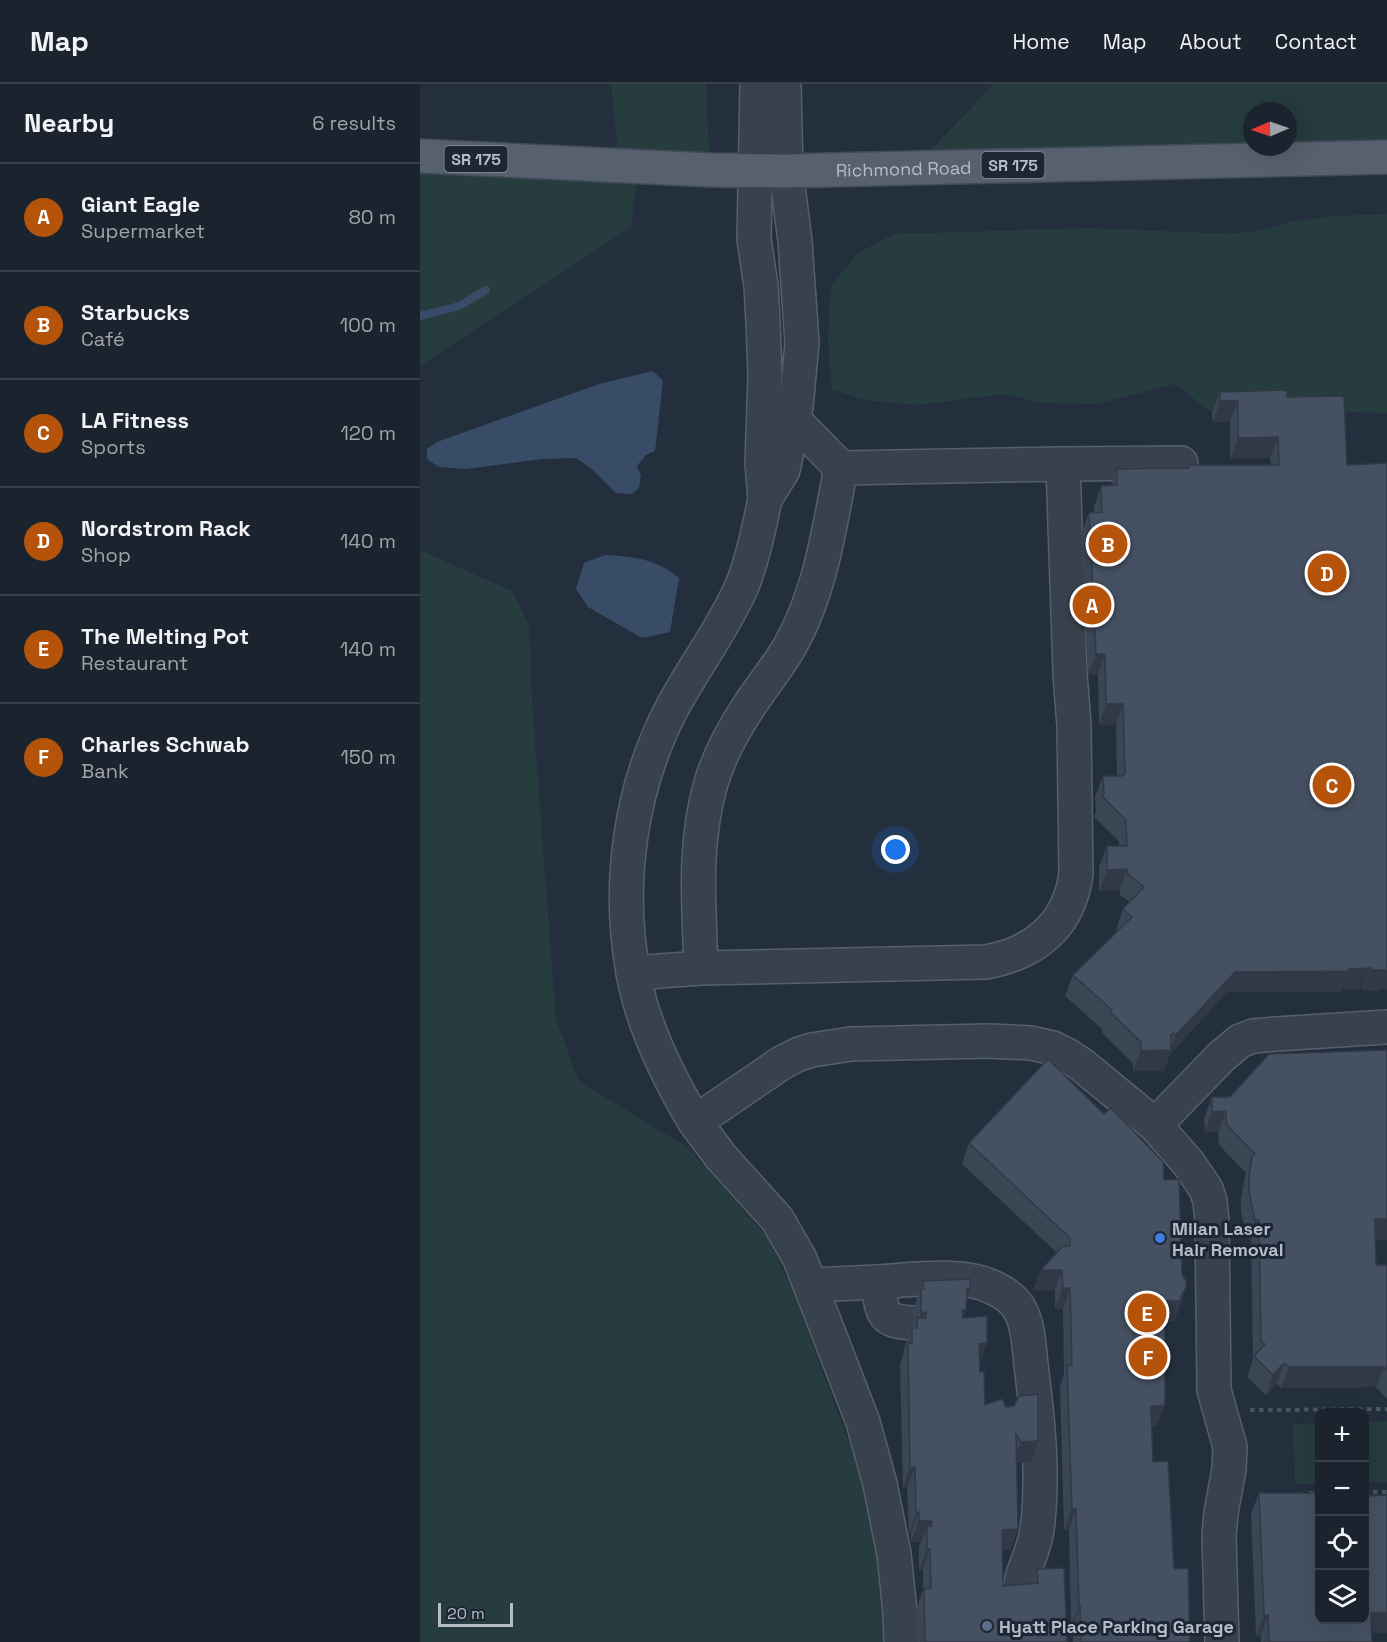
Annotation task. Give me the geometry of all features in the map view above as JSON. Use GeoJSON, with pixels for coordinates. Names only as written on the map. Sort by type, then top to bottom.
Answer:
{"type":"FeatureCollection","features":[{"type":"Feature","properties":{"kind":"main road","name":"Richmond Road"},"geometry":{"type":"LineString","coordinates":[[420,156],[771,171],[1387,157]]}},
{"type":"Feature","properties":{"kind":"street"},"geometry":{"type":"LineString","coordinates":[[757,84],[771,171],[795,241],[802,343],[800,380],[783,470],[765,499]]}},
{"type":"Feature","properties":{"kind":"street"},"geometry":{"type":"LineString","coordinates":[[784,84],[771,171],[754,239],[761,286],[765,374],[762,463],[765,499],[758,538],[742,586],[672,710],[644,776],[630,832],[627,882],[628,931],[633,973],[641,1005],[662,1060],[696,1122],[721,1157],[777,1219],[801,1259],[811,1285],[863,1422],[880,1484],[894,1554],[901,1642]]}},
{"type":"Feature","properties":{"kind":"street"},"geometry":{"type":"LineString","coordinates":[[793,419],[841,468],[1181,464]]}},
{"type":"Feature","properties":{"kind":"street"},"geometry":{"type":"LineString","coordinates":[[633,973],[701,968],[986,962],[1027,950],[1046,936],[1070,900],[1076,874],[1074,735],[1064,464]]}},
{"type":"Feature","properties":{"kind":"street"},"geometry":{"type":"LineString","coordinates":[[701,968],[697,866],[701,828],[711,785],[734,731],[787,652],[805,615],[821,571],[841,468]]}},
{"type":"Feature","properties":{"kind":"street"},"geometry":{"type":"LineString","coordinates":[[1155,1125],[1221,1057],[1240,1041],[1253,1036],[1387,1027]]}},
{"type":"Feature","properties":{"kind":"street"},"geometry":{"type":"LineString","coordinates":[[696,1122],[783,1062],[812,1050],[851,1044],[989,1041],[1031,1043],[1053,1048],[1067,1055],[1155,1125],[1200,1179],[1210,1201],[1214,1390],[1230,1447],[1219,1536],[1222,1642]]}},
{"type":"Feature","properties":{"kind":"street"},"geometry":{"type":"LineString","coordinates":[[811,1285],[953,1279],[993,1287],[1011,1298],[1021,1311],[1027,1330],[1035,1401],[1039,1441],[1040,1496],[1037,1533],[1019,1588],[1019,1605]]}},
{"type":"Feature","properties":{"kind":"street"},"geometry":{"type":"LineString","coordinates":[[877,1282],[887,1318],[894,1322],[913,1323]]}},
{"type":"Feature","properties":{"kind":"path"},"geometry":{"type":"LineString","coordinates":[[1249,1410],[1387,1409]]}},
{"type":"Feature","properties":{"kind":"path"},"geometry":{"type":"LineString","coordinates":[[1369,1492],[1387,1492]]}},
{"type":"Feature","properties":{"kind":"path"},"geometry":{"type":"LineString","coordinates":[[1308,1493],[1315,1493]]}},
{"type":"Feature","properties":{"kind":"green space"},"geometry":{"type":"Polygon","coordinates":[[[611,84],[706,84],[710,170],[638,167],[631,227],[420,366],[420,156],[619,165],[611,84]]]}},
{"type":"Feature","properties":{"kind":"green space"},"geometry":{"type":"Polygon","coordinates":[[[994,84],[1387,84],[1387,157],[915,167],[994,84]]]}},
{"type":"Feature","properties":{"kind":"green space"},"geometry":{"type":"Polygon","coordinates":[[[1387,214],[1387,413],[1279,411],[1212,413],[1175,384],[1097,404],[1041,403],[1005,394],[917,405],[865,400],[832,389],[828,340],[831,285],[858,253],[894,234],[1088,228],[1233,234],[1329,216],[1387,214]]]}},
{"type":"Feature","properties":{"kind":"green space"},"geometry":{"type":"Polygon","coordinates":[[[420,550],[512,591],[529,626],[532,701],[556,1020],[579,1081],[688,1148],[766,1236],[791,1286],[854,1456],[873,1530],[882,1587],[883,1642],[420,1642],[420,550]]]}},
{"type":"Feature","properties":{"kind":"green space"},"geometry":{"type":"Polygon","coordinates":[[[1387,1421],[1387,1482],[1369,1483],[1369,1422],[1387,1421]]]}},
{"type":"Feature","properties":{"kind":"green space"},"geometry":{"type":"Polygon","coordinates":[[[1315,1423],[1315,1484],[1295,1484],[1293,1424],[1315,1423]]]}},
{"type":"Feature","properties":{"kind":"water"},"geometry":{"type":"Polygon","coordinates":[[[653,371],[663,381],[655,451],[646,455],[637,466],[641,475],[639,488],[632,494],[616,493],[592,469],[576,458],[542,459],[466,469],[439,467],[427,459],[427,449],[437,442],[599,384],[653,371]]]}},
{"type":"Feature","properties":{"kind":"water"},"geometry":{"type":"Polygon","coordinates":[[[605,555],[653,562],[679,578],[670,632],[642,638],[588,607],[576,589],[584,563],[605,555]]]}},
{"type":"Feature","properties":{"kind":"building"},"geometry":{"type":"Polygon","coordinates":[[[1287,390],[1287,397],[1344,396],[1347,465],[1387,463],[1387,970],[1371,970],[1371,968],[1349,969],[1349,971],[1235,972],[1176,1035],[1173,1033],[1171,1035],[1171,1050],[1141,1051],[1141,1042],[1110,1012],[1112,1010],[1073,975],[1132,917],[1123,909],[1144,887],[1128,874],[1127,869],[1107,870],[1107,846],[1127,846],[1126,820],[1102,796],[1104,794],[1103,776],[1122,776],[1125,773],[1123,704],[1106,704],[1105,654],[1096,654],[1089,513],[1102,512],[1101,486],[1117,485],[1117,469],[1189,468],[1189,465],[1279,465],[1278,437],[1238,438],[1238,401],[1220,401],[1220,392],[1287,390]]]}},
{"type":"Feature","properties":{"kind":"building"},"geometry":{"type":"Polygon","coordinates":[[[1387,1050],[1387,1219],[1375,1219],[1376,1265],[1387,1265],[1387,1370],[1384,1367],[1289,1367],[1284,1363],[1273,1375],[1254,1356],[1265,1344],[1261,1341],[1259,1220],[1255,1220],[1249,1192],[1252,1157],[1255,1154],[1226,1124],[1226,1111],[1212,1112],[1212,1097],[1230,1097],[1269,1054],[1387,1050]]]}},
{"type":"Feature","properties":{"kind":"building"},"geometry":{"type":"Polygon","coordinates":[[[1048,1059],[1104,1114],[1111,1108],[1163,1162],[1164,1180],[1179,1179],[1182,1274],[1186,1281],[1186,1288],[1181,1301],[1165,1301],[1165,1405],[1151,1407],[1153,1462],[1168,1461],[1174,1569],[1188,1568],[1190,1642],[1081,1642],[1076,1509],[1072,1509],[1067,1365],[1072,1365],[1070,1288],[1063,1288],[1062,1270],[1041,1270],[1063,1246],[1070,1246],[1070,1238],[969,1143],[1048,1059]]]}},
{"type":"Feature","properties":{"kind":"building"},"geometry":{"type":"Polygon","coordinates":[[[970,1279],[966,1310],[962,1310],[963,1318],[987,1316],[987,1343],[979,1344],[980,1372],[984,1371],[985,1405],[1002,1399],[1006,1407],[1014,1406],[1019,1396],[1038,1394],[1038,1441],[1021,1442],[1016,1434],[1018,1529],[1002,1530],[1003,1586],[1038,1583],[1037,1569],[1064,1568],[1067,1642],[925,1642],[924,1589],[931,1588],[927,1527],[932,1526],[932,1521],[919,1521],[919,1512],[916,1513],[915,1467],[910,1467],[908,1343],[912,1343],[912,1328],[917,1328],[917,1318],[926,1318],[926,1312],[921,1313],[923,1281],[970,1279]]]}},
{"type":"Feature","properties":{"kind":"building"},"geometry":{"type":"Polygon","coordinates":[[[1259,1493],[1315,1493],[1315,1624],[1369,1624],[1369,1496],[1387,1495],[1387,1613],[1371,1613],[1372,1642],[1269,1642],[1268,1615],[1264,1616],[1259,1493]]]}},
{"type":"Feature","properties":{"kind":"waterway"},"geometry":{"type":"LineString","coordinates":[[420,316],[459,306],[486,290]]}},
{"type":"Feature","properties":{"kind":"place","name":"Starbucks"},"geometry":{"type":"Point","coordinates":[1108,544]}},
{"type":"Feature","properties":{"kind":"place","name":"Nordstrom Rack"},"geometry":{"type":"Point","coordinates":[1327,573]}},
{"type":"Feature","properties":{"kind":"place","name":"Giant Eagle"},"geometry":{"type":"Point","coordinates":[1092,605]}},
{"type":"Feature","properties":{"kind":"place","name":"LA Fitness"},"geometry":{"type":"Point","coordinates":[1332,785]}},
{"type":"Feature","properties":{"kind":"place","name":"Milan Laser Hair Removal"},"geometry":{"type":"Point","coordinates":[1160,1238]}},
{"type":"Feature","properties":{"kind":"place","name":"The Melting Pot"},"geometry":{"type":"Point","coordinates":[1147,1313]}},
{"type":"Feature","properties":{"kind":"place","name":"Charles Schwab"},"geometry":{"type":"Point","coordinates":[1148,1357]}},
{"type":"Feature","properties":{"kind":"place","name":"Hyatt Place Parking Garage"},"geometry":{"type":"Point","coordinates":[987,1626]}}]}
